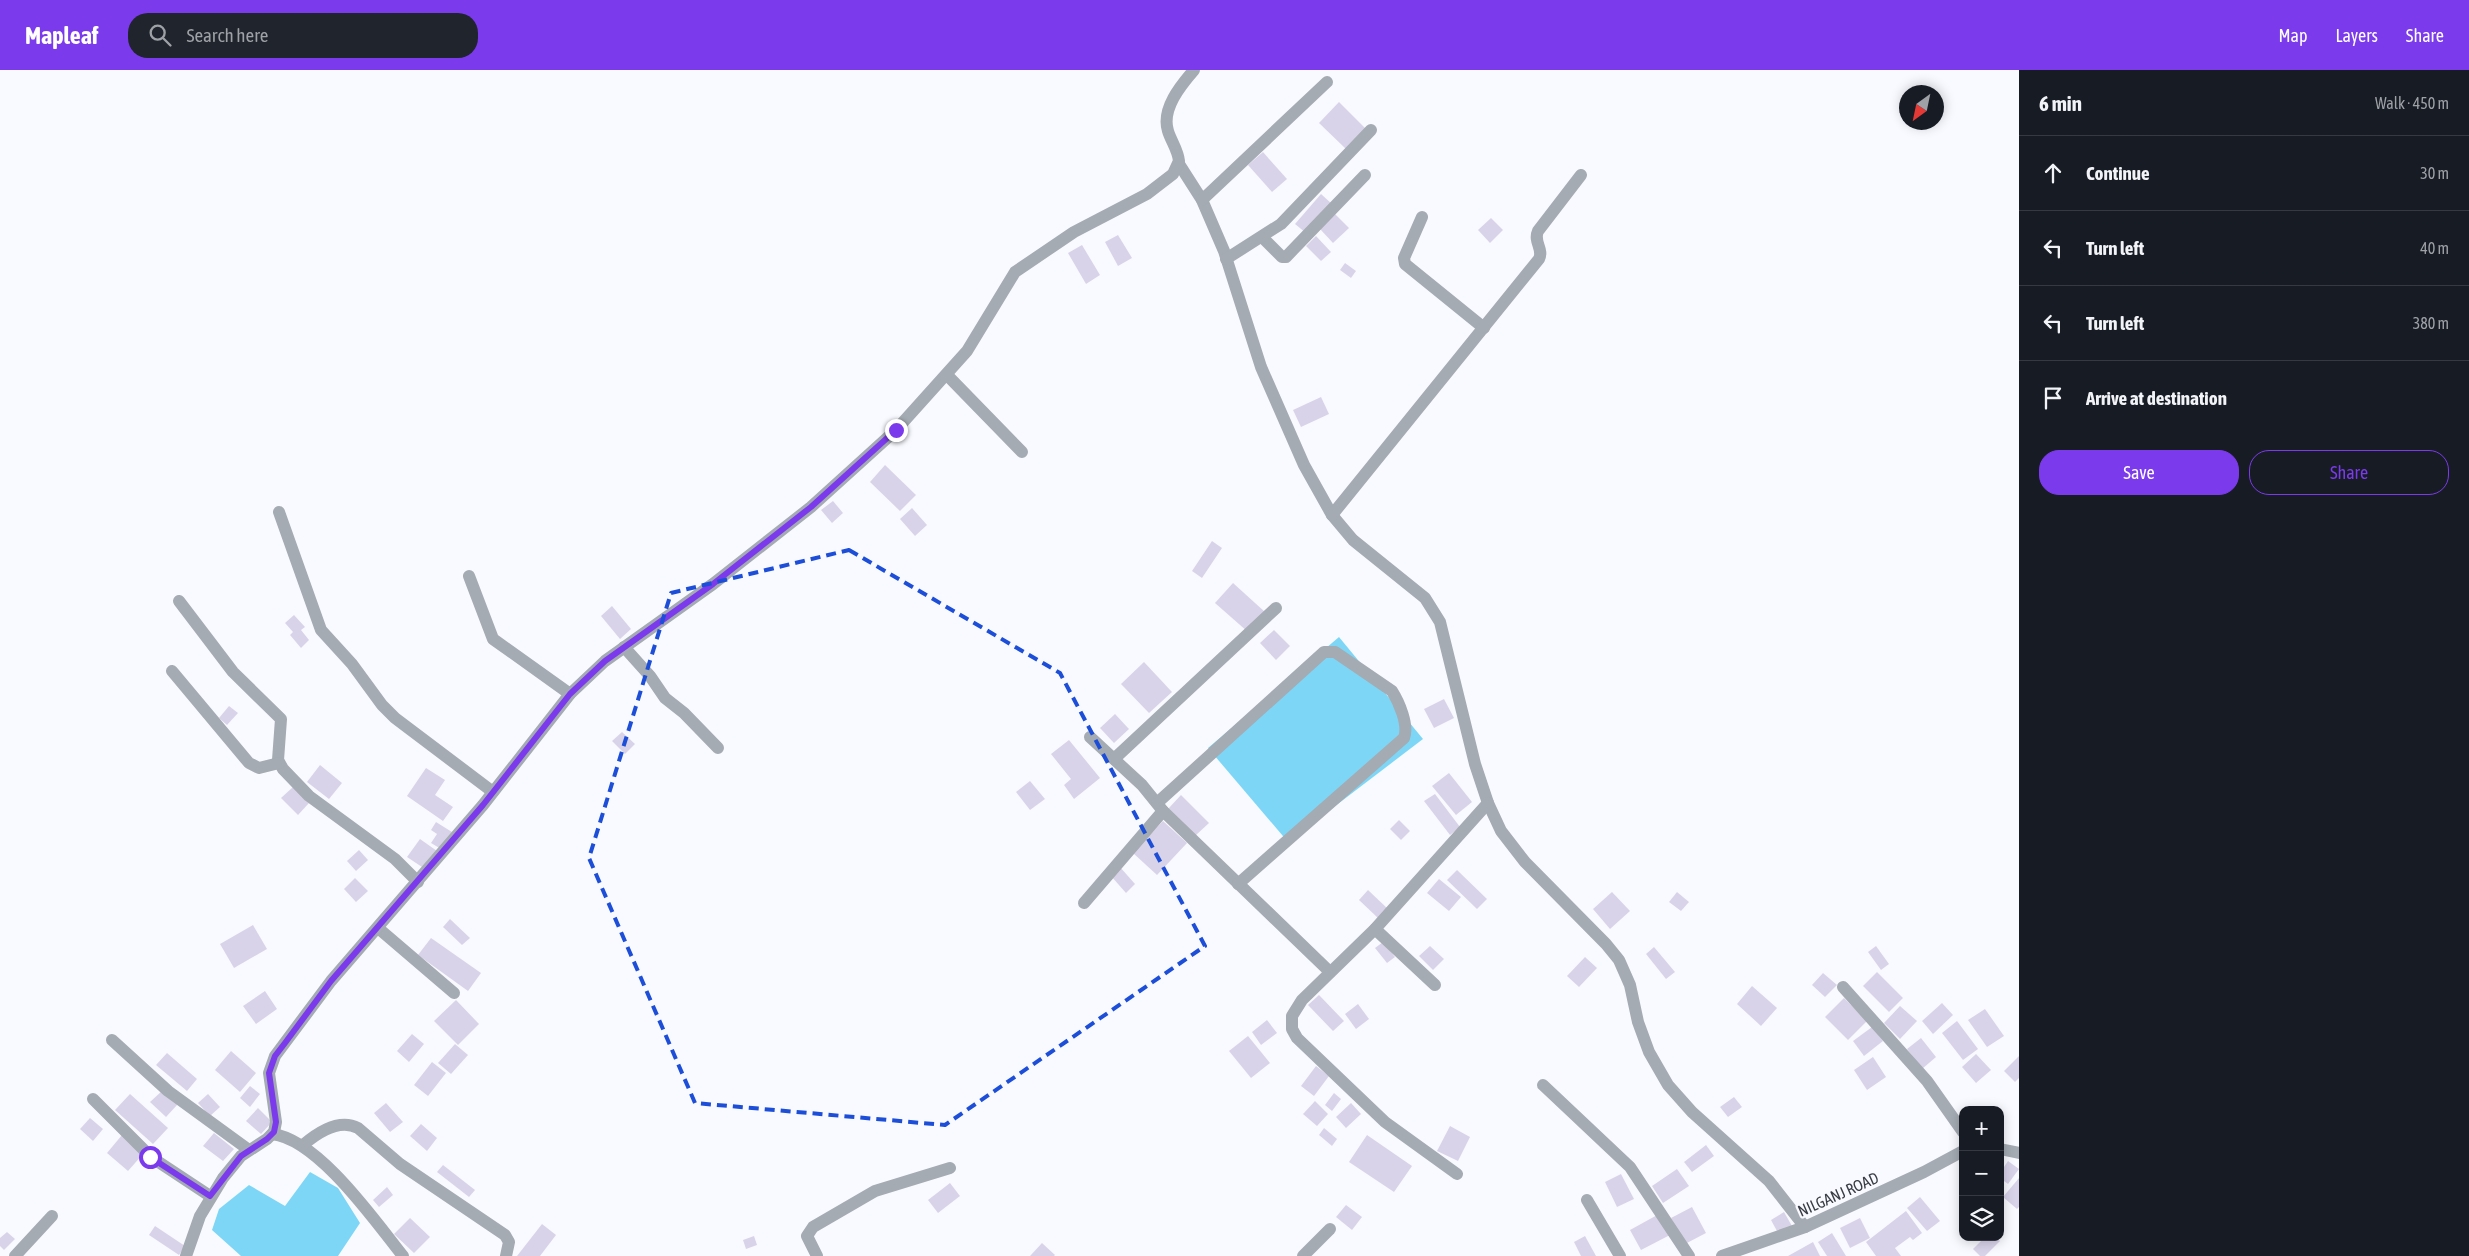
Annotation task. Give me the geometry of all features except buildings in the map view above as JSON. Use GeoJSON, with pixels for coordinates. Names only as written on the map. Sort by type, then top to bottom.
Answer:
{"type":"FeatureCollection","features":[{"type":"Feature","properties":{"kind":"street"},"geometry":{"type":"LineString","coordinates":[[1194,70],[1180,87],[1168,115],[1168,130],[1176,147],[1179,164],[1202,200],[1226,259],[1261,366],[1304,465],[1332,515],[1353,540],[1412,586],[1434,611],[1445,636],[1475,764],[1488,803],[1511,847],[1606,944],[1619,960],[1630,985],[1638,1022],[1649,1052],[1668,1085],[1692,1112],[1763,1175],[1805,1227]]}},
{"type":"Feature","properties":{"kind":"street"},"geometry":{"type":"LineString","coordinates":[[1202,200],[1327,82]]}},
{"type":"Feature","properties":{"kind":"street"},"geometry":{"type":"LineString","coordinates":[[1226,259],[1262,237],[1288,218],[1372,130]]}},
{"type":"Feature","properties":{"kind":"street"},"geometry":{"type":"LineString","coordinates":[[186,1256],[210,1196],[234,1163],[272,1134],[276,1122],[269,1073],[275,1056],[331,981],[418,882],[493,792],[570,694],[605,661],[713,584],[811,507],[896,430],[947,375],[974,342],[1015,272],[1074,232],[1140,199],[1173,174],[1179,164]]}},
{"type":"Feature","properties":{"kind":"street"},"geometry":{"type":"LineString","coordinates":[[1262,237],[1282,257],[1286,257],[1365,175]]}},
{"type":"Feature","properties":{"kind":"street"},"geometry":{"type":"LineString","coordinates":[[1332,515],[1539,259],[1541,251],[1536,239],[1538,231],[1581,175]]}},
{"type":"Feature","properties":{"kind":"street"},"geometry":{"type":"LineString","coordinates":[[1422,217],[1404,258],[1405,264],[1484,328]]}},
{"type":"Feature","properties":{"kind":"street"},"geometry":{"type":"LineString","coordinates":[[947,375],[1022,452]]}},
{"type":"Feature","properties":{"kind":"street"},"geometry":{"type":"LineString","coordinates":[[279,512],[324,635],[352,664],[382,705],[395,718],[493,792]]}},
{"type":"Feature","properties":{"kind":"street"},"geometry":{"type":"LineString","coordinates":[[469,576],[493,639],[570,694]]}},
{"type":"Feature","properties":{"kind":"street"},"geometry":{"type":"LineString","coordinates":[[179,601],[233,672],[280,719],[279,763],[302,790],[395,859],[418,882]]}},
{"type":"Feature","properties":{"kind":"street"},"geometry":{"type":"LineString","coordinates":[[1114,759],[1276,608]]}},
{"type":"Feature","properties":{"kind":"street"},"geometry":{"type":"LineString","coordinates":[[624,647],[650,676],[665,698],[684,712],[718,748]]}},
{"type":"Feature","properties":{"kind":"street"},"geometry":{"type":"LineString","coordinates":[[1084,903],[1160,807],[1324,652],[1335,652],[1392,691],[1397,698],[1407,731],[1404,738],[1238,884]]}},
{"type":"Feature","properties":{"kind":"street"},"geometry":{"type":"LineString","coordinates":[[172,671],[249,763],[259,768],[279,763]]}},
{"type":"Feature","properties":{"kind":"street"},"geometry":{"type":"LineString","coordinates":[[1090,737],[1330,972]]}},
{"type":"Feature","properties":{"kind":"street"},"geometry":{"type":"LineString","coordinates":[[1457,1174],[1385,1122],[1297,1038],[1291,1021],[1294,1012],[1330,972],[1376,929],[1488,803]]}},
{"type":"Feature","properties":{"kind":"street"},"geometry":{"type":"LineString","coordinates":[[378,928],[454,993]]}},
{"type":"Feature","properties":{"kind":"street"},"geometry":{"type":"LineString","coordinates":[[1376,929],[1436,985]]}},
{"type":"Feature","properties":{"kind":"street"},"geometry":{"type":"LineString","coordinates":[[1843,987],[1928,1081],[1959,1126]]}},
{"type":"Feature","properties":{"kind":"street"},"geometry":{"type":"LineString","coordinates":[[112,1040],[173,1095],[249,1150]]}},
{"type":"Feature","properties":{"kind":"street"},"geometry":{"type":"LineString","coordinates":[[1543,1084],[1630,1167],[1689,1256]]}},
{"type":"Feature","properties":{"kind":"street"},"geometry":{"type":"LineString","coordinates":[[93,1099],[150,1157],[210,1196]]}},
{"type":"Feature","properties":{"kind":"street"},"geometry":{"type":"LineString","coordinates":[[303,1146],[316,1134],[327,1128],[350,1125],[358,1128],[400,1164],[505,1235],[509,1242],[506,1256]]}},
{"type":"Feature","properties":{"kind":"street"},"geometry":{"type":"LineString","coordinates":[[272,1134],[287,1137],[303,1146],[343,1183],[404,1256]]}},
{"type":"Feature","properties":{"kind":"street"},"geometry":{"type":"LineString","coordinates":[[2004,1150],[2019,1154]]}},
{"type":"Feature","properties":{"kind":"street","name":"NILGANJ ROAD"},"geometry":{"type":"LineString","coordinates":[[1722,1256],[1805,1227],[1924,1172],[1959,1153]]}},
{"type":"Feature","properties":{"kind":"street"},"geometry":{"type":"LineString","coordinates":[[817,1256],[807,1236],[813,1227],[875,1191],[950,1168]]}},
{"type":"Feature","properties":{"kind":"street"},"geometry":{"type":"LineString","coordinates":[[1587,1200],[1620,1256]]}},
{"type":"Feature","properties":{"kind":"street"},"geometry":{"type":"LineString","coordinates":[[15,1256],[52,1216]]}},
{"type":"Feature","properties":{"kind":"street"},"geometry":{"type":"LineString","coordinates":[[1303,1256],[1330,1229]]}},
{"type":"Feature","properties":{"kind":"highlighted area"},"geometry":{"type":"Polygon","coordinates":[[[849,550],[1060,673],[1205,946],[945,1125],[695,1103],[589,858],[671,593],[849,550]]]}},
{"type":"Feature","properties":{"kind":"water"},"geometry":{"type":"Polygon","coordinates":[[[1339,637],[1423,739],[1288,842],[1208,748],[1339,637]]]}},
{"type":"Feature","properties":{"kind":"water"},"geometry":{"type":"Polygon","coordinates":[[[310,1172],[338,1188],[360,1223],[338,1256],[241,1256],[212,1230],[219,1209],[249,1185],[285,1206],[310,1172]]]}},
{"type":"Feature","properties":{"kind":"route"},"geometry":{"type":"LineString","coordinates":[[150,1157],[210,1196],[234,1163],[274,1132],[276,1122],[269,1073],[275,1056],[331,981],[483,805],[570,694],[605,661],[713,584],[811,507],[896,430]]}}]}
